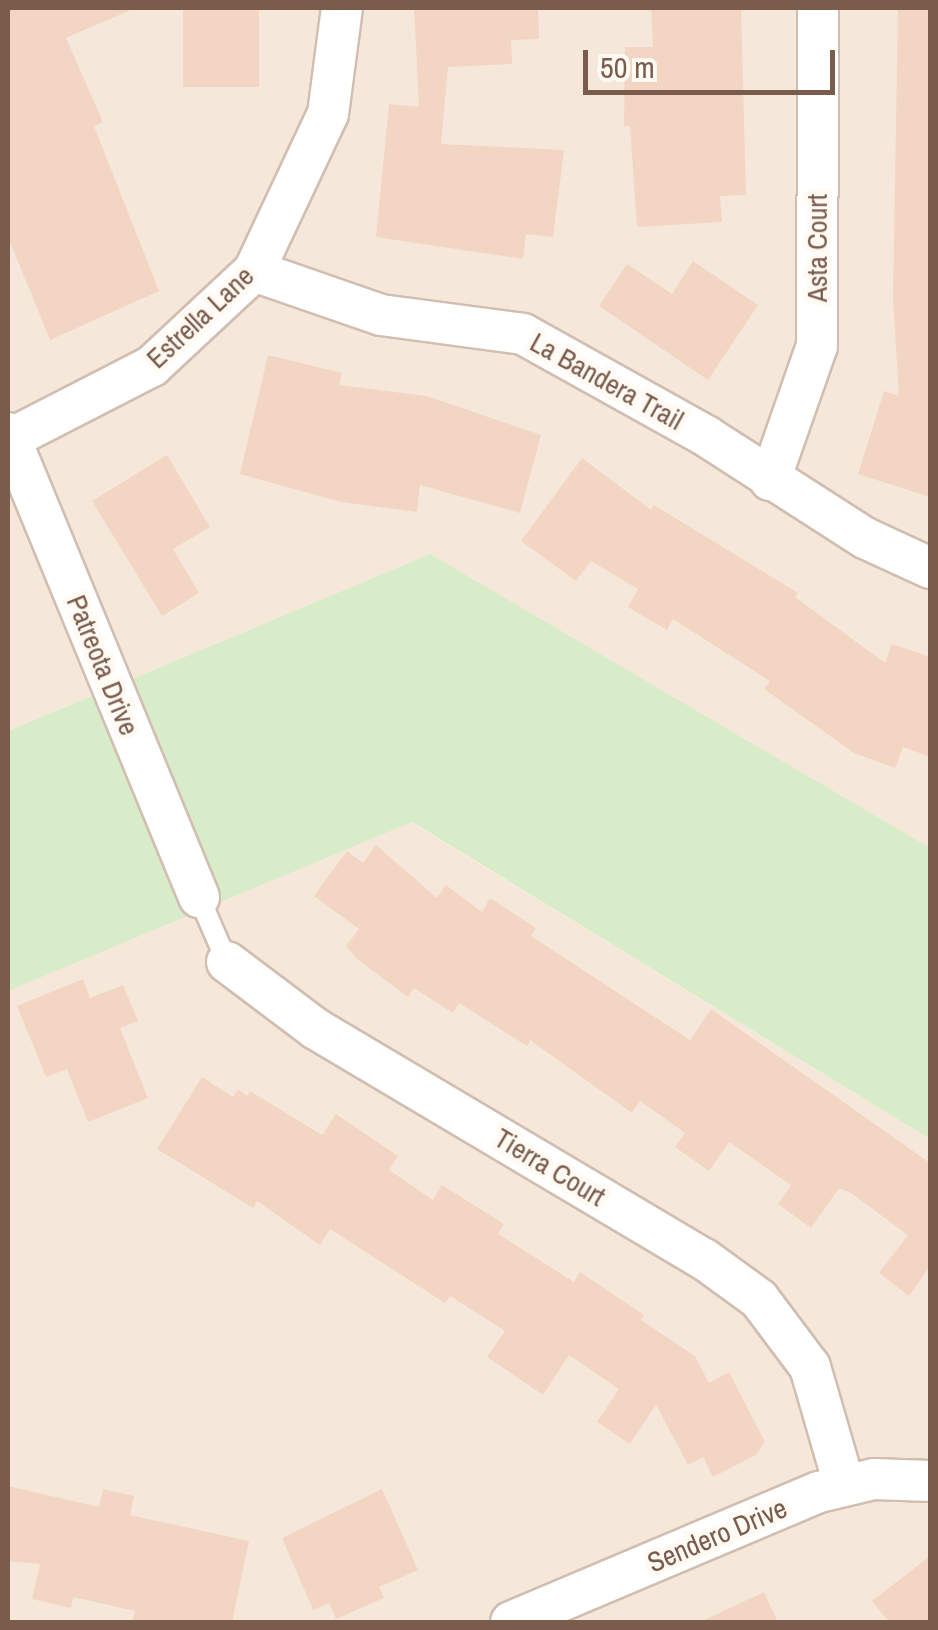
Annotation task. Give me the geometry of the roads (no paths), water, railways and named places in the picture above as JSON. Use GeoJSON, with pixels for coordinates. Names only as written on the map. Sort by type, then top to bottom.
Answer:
{"type":"FeatureCollection","features":[{"type":"Feature","properties":{"kind":"street","name":"Estrella Lane"},"geometry":{"type":"LineString","coordinates":[[8,437],[152,366],[254,271],[328,114],[342,8]]}},
{"type":"Feature","properties":{"kind":"street","name":"Asta Court"},"geometry":{"type":"LineString","coordinates":[[770,480],[817,346],[818,8]]}},
{"type":"Feature","properties":{"kind":"street","name":"La Bandera Trail"},"geometry":{"type":"LineString","coordinates":[[254,271],[381,315],[524,334],[706,436],[864,538],[930,568]]}},
{"type":"Feature","properties":{"kind":"street","name":"Patreota Drive"},"geometry":{"type":"LineString","coordinates":[[8,437],[199,897]]}},
{"type":"Feature","properties":{"kind":"street","name":"Tierra Court"},"geometry":{"type":"LineString","coordinates":[[227,962],[316,1028],[704,1259],[758,1299],[810,1367],[844,1484]]}},
{"type":"Feature","properties":{"kind":"street","name":"Sendero Drive"},"geometry":{"type":"LineString","coordinates":[[511,1622],[844,1484],[930,1481]]}},
{"type":"Feature","properties":{"kind":"lane","name":"Tierra Court"},"geometry":{"type":"LineString","coordinates":[[199,897],[227,962]]}}]}
